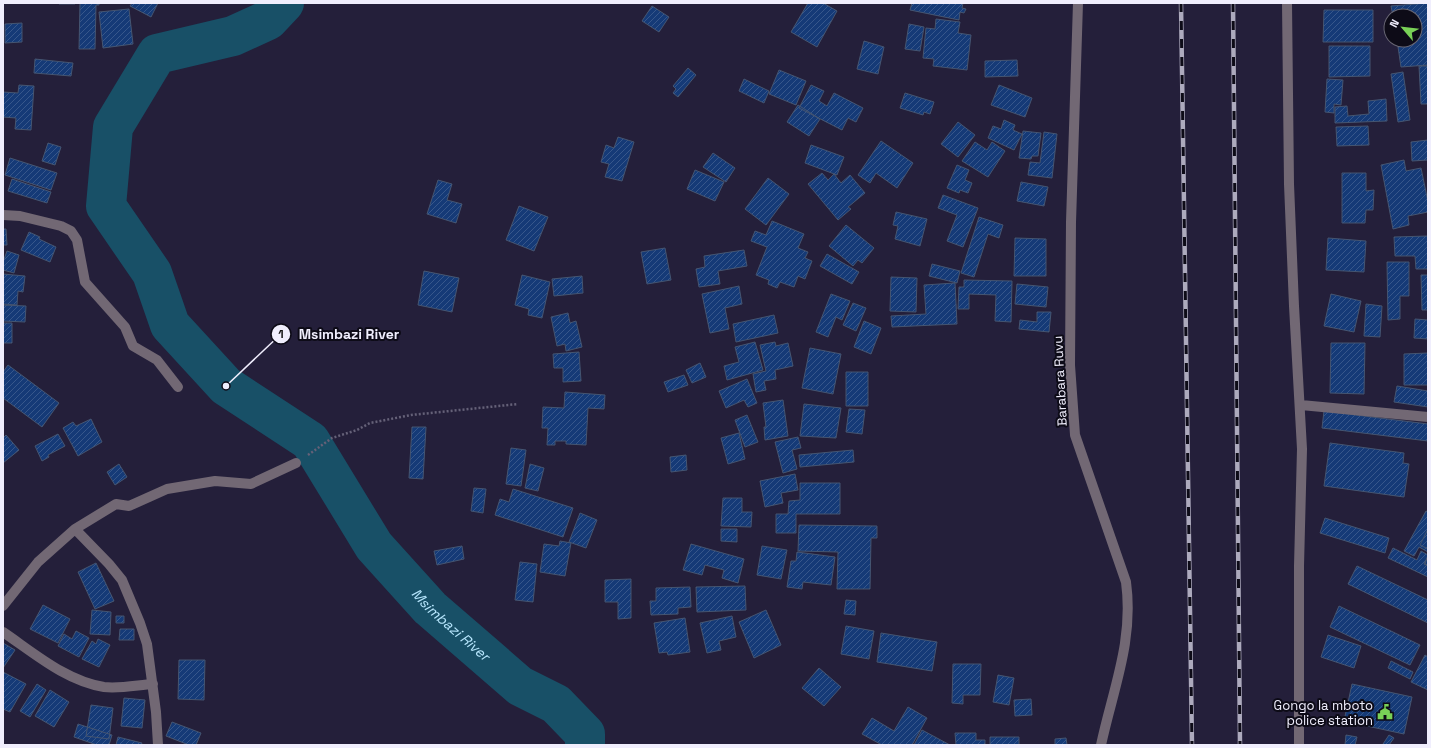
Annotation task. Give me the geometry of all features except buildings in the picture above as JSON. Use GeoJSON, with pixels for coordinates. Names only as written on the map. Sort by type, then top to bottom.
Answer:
{"type":"FeatureCollection","features":[{"type":"Feature","properties":{"kind":"street","name":"Barabara Ruvu"},"geometry":{"type":"LineString","coordinates":[[1078,3],[1071,222],[1070,365],[1075,435],[1126,582],[1129,603],[1128,631],[1119,675],[1101,745]]}},
{"type":"Feature","properties":{"kind":"street"},"geometry":{"type":"LineString","coordinates":[[1288,3],[1289,184],[1302,449],[1299,566],[1299,745]]}},
{"type":"Feature","properties":{"kind":"street"},"geometry":{"type":"LineString","coordinates":[[3,215],[20,216],[61,226],[71,231],[77,240],[85,282],[125,326],[133,346],[157,360],[178,387]]}},
{"type":"Feature","properties":{"kind":"street"},"geometry":{"type":"LineString","coordinates":[[1301,405],[1428,417]]}},
{"type":"Feature","properties":{"kind":"street"},"geometry":{"type":"LineString","coordinates":[[3,606],[38,562],[75,529],[116,504],[129,506],[167,489],[215,480],[251,484],[296,463]]}},
{"type":"Feature","properties":{"kind":"street"},"geometry":{"type":"LineString","coordinates":[[75,529],[109,564],[122,580],[147,644],[153,684],[158,745]]}},
{"type":"Feature","properties":{"kind":"street"},"geometry":{"type":"LineString","coordinates":[[3,632],[60,671],[82,682],[105,687],[153,684]]}},
{"type":"Feature","properties":{"kind":"path"},"geometry":{"type":"LineString","coordinates":[[296,463],[332,438],[370,424],[411,415],[518,404]]}},
{"type":"Feature","properties":{"kind":"waterway","name":"Msimbazi River"},"geometry":{"type":"LineString","coordinates":[[284,3],[268,20],[233,36],[157,54],[113,127],[106,206],[152,273],[170,325],[226,386],[310,441],[374,546],[430,608],[520,686],[556,704],[585,734],[585,745]]}},
{"type":"Feature","properties":{"kind":"railway"},"geometry":{"type":"LineString","coordinates":[[1181,3],[1192,745]]}},
{"type":"Feature","properties":{"kind":"railway"},"geometry":{"type":"LineString","coordinates":[[1233,3],[1240,745]]}},
{"type":"Feature","properties":{"kind":"place","name":"Msimbazi River"},"geometry":{"type":"Point","coordinates":[226,386]}},
{"type":"Feature","properties":{"kind":"place","name":"Gongo la mboto police station"},"geometry":{"type":"Point","coordinates":[1385,712]}}]}
